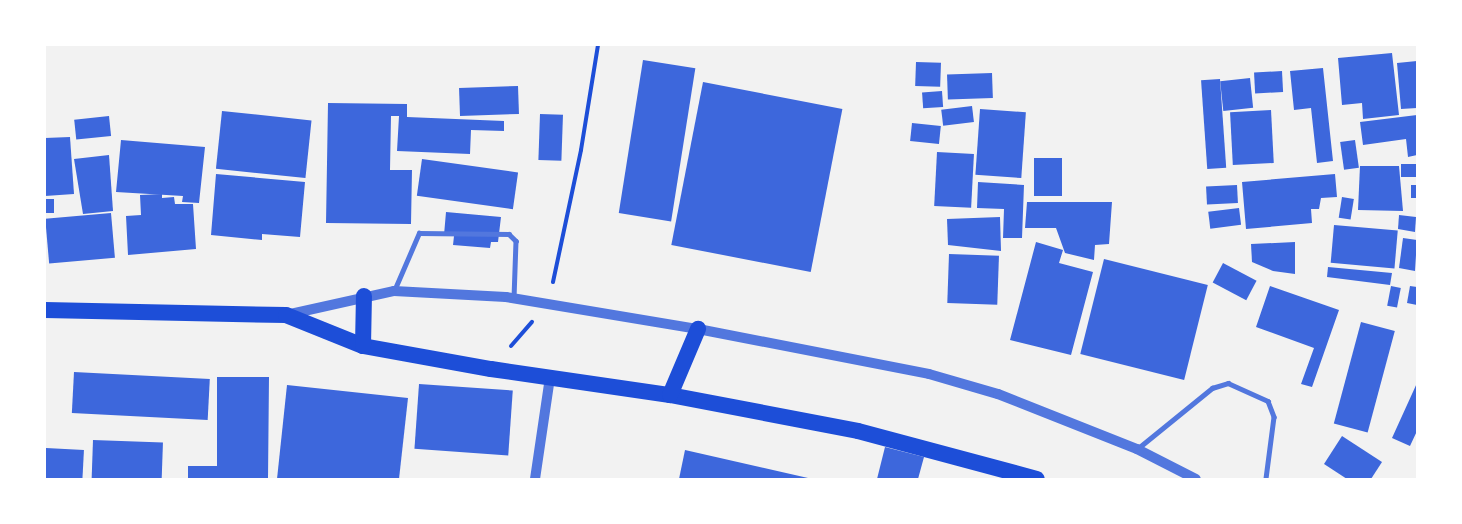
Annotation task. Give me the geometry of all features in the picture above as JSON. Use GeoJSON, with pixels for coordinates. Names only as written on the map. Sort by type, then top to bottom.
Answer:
{"type":"FeatureCollection","features":[{"type":"Feature","properties":{"kind":"highway"},"geometry":{"type":"LineString","coordinates":[[363,346],[364,296]]}},
{"type":"Feature","properties":{"kind":"highway"},"geometry":{"type":"LineString","coordinates":[[45,310],[286,315],[363,346],[491,369],[670,395],[858,431],[1037,479]]}},
{"type":"Feature","properties":{"kind":"highway"},"geometry":{"type":"LineString","coordinates":[[670,395],[698,329]]}},
{"type":"Feature","properties":{"kind":"street"},"geometry":{"type":"LineString","coordinates":[[286,315],[394,291],[514,298],[698,329],[929,374],[998,394],[1137,449],[1196,479]]}},
{"type":"Feature","properties":{"kind":"street"},"geometry":{"type":"LineString","coordinates":[[535,479],[550,377]]}},
{"type":"Feature","properties":{"kind":"lane"},"geometry":{"type":"LineString","coordinates":[[394,291],[419,233],[509,234],[516,241],[514,298]]}},
{"type":"Feature","properties":{"kind":"lane"},"geometry":{"type":"LineString","coordinates":[[1137,449],[1212,388],[1228,384],[1269,401],[1274,417],[1266,479]]}},
{"type":"Feature","properties":{"kind":"path"},"geometry":{"type":"LineString","coordinates":[[491,369],[548,304],[589,105],[598,45]]}},
{"type":"Feature","properties":{"kind":"building"},"geometry":{"type":"Polygon","coordinates":[[[1392,53],[1399,115],[1363,119],[1362,103],[1342,105],[1338,58],[1392,53]]]}},
{"type":"Feature","properties":{"kind":"building"},"geometry":{"type":"Polygon","coordinates":[[[643,60],[695,68],[671,221],[619,213],[643,60]]]}},
{"type":"Feature","properties":{"kind":"building"},"geometry":{"type":"Polygon","coordinates":[[[1417,61],[1417,108],[1401,109],[1397,63],[1417,61]]]}},
{"type":"Feature","properties":{"kind":"building"},"geometry":{"type":"Polygon","coordinates":[[[916,62],[941,63],[940,87],[915,86],[916,62]]]}},
{"type":"Feature","properties":{"kind":"building"},"geometry":{"type":"Polygon","coordinates":[[[1323,68],[1333,161],[1317,163],[1311,108],[1294,110],[1290,71],[1323,68]]]}},
{"type":"Feature","properties":{"kind":"building"},"geometry":{"type":"Polygon","coordinates":[[[1282,71],[1283,92],[1255,93],[1254,72],[1282,71]]]}},
{"type":"Feature","properties":{"kind":"building"},"geometry":{"type":"Polygon","coordinates":[[[992,73],[993,98],[948,100],[947,75],[992,73]]]}},
{"type":"Feature","properties":{"kind":"building"},"geometry":{"type":"Polygon","coordinates":[[[1250,78],[1253,108],[1223,111],[1220,81],[1250,78]]]}},
{"type":"Feature","properties":{"kind":"building"},"geometry":{"type":"Polygon","coordinates":[[[1220,79],[1226,168],[1207,169],[1201,80],[1220,79]]]}},
{"type":"Feature","properties":{"kind":"building"},"geometry":{"type":"Polygon","coordinates":[[[703,82],[842,109],[811,272],[671,245],[703,82]]]}},
{"type":"Feature","properties":{"kind":"building"},"geometry":{"type":"Polygon","coordinates":[[[518,86],[519,114],[460,116],[459,88],[518,86]]]}},
{"type":"Feature","properties":{"kind":"building"},"geometry":{"type":"Polygon","coordinates":[[[942,91],[943,107],[923,108],[922,92],[942,91]]]}},
{"type":"Feature","properties":{"kind":"building"},"geometry":{"type":"Polygon","coordinates":[[[328,103],[407,104],[407,117],[504,121],[504,131],[471,130],[470,154],[397,151],[399,116],[391,116],[390,170],[412,170],[411,224],[326,223],[328,103]]]}},
{"type":"Feature","properties":{"kind":"building"},"geometry":{"type":"Polygon","coordinates":[[[972,106],[974,122],[943,126],[941,110],[972,106]]]}},
{"type":"Feature","properties":{"kind":"building"},"geometry":{"type":"Polygon","coordinates":[[[980,109],[1026,112],[1021,178],[975,175],[980,109]]]}},
{"type":"Feature","properties":{"kind":"building"},"geometry":{"type":"Polygon","coordinates":[[[1271,110],[1274,163],[1233,165],[1230,112],[1271,110]]]}},
{"type":"Feature","properties":{"kind":"building"},"geometry":{"type":"Polygon","coordinates":[[[222,111],[312,120],[305,178],[216,169],[222,111]]]}},
{"type":"Feature","properties":{"kind":"building"},"geometry":{"type":"Polygon","coordinates":[[[540,114],[563,115],[561,161],[538,160],[540,114]]]}},
{"type":"Feature","properties":{"kind":"building"},"geometry":{"type":"Polygon","coordinates":[[[1417,115],[1417,155],[1408,157],[1406,139],[1363,145],[1360,122],[1417,115]]]}},
{"type":"Feature","properties":{"kind":"building"},"geometry":{"type":"Polygon","coordinates":[[[109,116],[111,136],[76,140],[74,120],[109,116]]]}},
{"type":"Feature","properties":{"kind":"building"},"geometry":{"type":"Polygon","coordinates":[[[912,123],[941,126],[939,144],[910,141],[912,123]]]}},
{"type":"Feature","properties":{"kind":"building"},"geometry":{"type":"Polygon","coordinates":[[[70,137],[74,194],[45,196],[45,138],[70,137]]]}},
{"type":"Feature","properties":{"kind":"building"},"geometry":{"type":"Polygon","coordinates":[[[121,140],[205,147],[199,203],[182,202],[183,196],[116,192],[121,140]]]}},
{"type":"Feature","properties":{"kind":"building"},"geometry":{"type":"Polygon","coordinates":[[[1355,140],[1359,168],[1344,170],[1340,142],[1355,140]]]}},
{"type":"Feature","properties":{"kind":"building"},"geometry":{"type":"Polygon","coordinates":[[[937,152],[974,154],[971,208],[934,206],[937,152]]]}},
{"type":"Feature","properties":{"kind":"building"},"geometry":{"type":"Polygon","coordinates":[[[109,155],[113,211],[83,214],[74,159],[109,155]]]}},
{"type":"Feature","properties":{"kind":"building"},"geometry":{"type":"Polygon","coordinates":[[[1034,158],[1062,158],[1062,196],[1034,196],[1034,158]]]}},
{"type":"Feature","properties":{"kind":"building"},"geometry":{"type":"Polygon","coordinates":[[[422,159],[518,172],[513,209],[417,196],[422,159]]]}},
{"type":"Feature","properties":{"kind":"building"},"geometry":{"type":"Polygon","coordinates":[[[1401,164],[1417,164],[1417,177],[1401,177],[1401,164]]]}},
{"type":"Feature","properties":{"kind":"building"},"geometry":{"type":"Polygon","coordinates":[[[1360,166],[1399,166],[1403,211],[1358,210],[1360,166]]]}},
{"type":"Feature","properties":{"kind":"building"},"geometry":{"type":"Polygon","coordinates":[[[216,174],[305,182],[300,237],[262,234],[262,240],[211,235],[216,174]]]}},
{"type":"Feature","properties":{"kind":"building"},"geometry":{"type":"Polygon","coordinates":[[[1335,174],[1337,197],[1321,198],[1319,209],[1311,209],[1312,223],[1246,229],[1242,182],[1335,174]]]}},
{"type":"Feature","properties":{"kind":"building"},"geometry":{"type":"Polygon","coordinates":[[[978,182],[1024,185],[1022,238],[1003,238],[1004,209],[977,208],[978,182]]]}},
{"type":"Feature","properties":{"kind":"building"},"geometry":{"type":"Polygon","coordinates":[[[1237,185],[1238,203],[1207,205],[1206,187],[1237,185]]]}},
{"type":"Feature","properties":{"kind":"building"},"geometry":{"type":"Polygon","coordinates":[[[1411,185],[1417,185],[1417,198],[1411,198],[1411,185]]]}},
{"type":"Feature","properties":{"kind":"building"},"geometry":{"type":"Polygon","coordinates":[[[162,194],[162,198],[174,197],[175,204],[193,204],[196,249],[128,255],[126,216],[141,215],[140,195],[162,194]]]}},
{"type":"Feature","properties":{"kind":"building"},"geometry":{"type":"Polygon","coordinates":[[[1342,197],[1354,199],[1351,220],[1339,218],[1342,197]]]}},
{"type":"Feature","properties":{"kind":"building"},"geometry":{"type":"Polygon","coordinates":[[[45,199],[54,199],[54,213],[45,213],[45,199]]]}},
{"type":"Feature","properties":{"kind":"building"},"geometry":{"type":"Polygon","coordinates":[[[1027,202],[1112,202],[1109,244],[1095,245],[1094,260],[1065,253],[1056,228],[1025,228],[1027,202]]]}},
{"type":"Feature","properties":{"kind":"building"},"geometry":{"type":"Polygon","coordinates":[[[1239,208],[1241,225],[1210,229],[1208,212],[1239,208]]]}},
{"type":"Feature","properties":{"kind":"building"},"geometry":{"type":"Polygon","coordinates":[[[446,212],[501,217],[498,242],[491,242],[490,248],[453,245],[454,236],[444,235],[446,212]]]}},
{"type":"Feature","properties":{"kind":"building"},"geometry":{"type":"Polygon","coordinates":[[[111,213],[115,258],[49,264],[45,219],[111,213]]]}},
{"type":"Feature","properties":{"kind":"building"},"geometry":{"type":"Polygon","coordinates":[[[1399,215],[1416,217],[1415,232],[1398,229],[1399,215]]]}},
{"type":"Feature","properties":{"kind":"building"},"geometry":{"type":"Polygon","coordinates":[[[1000,217],[1001,251],[948,245],[947,219],[1000,217]]]}},
{"type":"Feature","properties":{"kind":"building"},"geometry":{"type":"Polygon","coordinates":[[[1334,225],[1398,231],[1394,268],[1331,263],[1334,225]]]}},
{"type":"Feature","properties":{"kind":"building"},"geometry":{"type":"Polygon","coordinates":[[[1403,238],[1417,240],[1415,271],[1399,268],[1403,238]]]}},
{"type":"Feature","properties":{"kind":"building"},"geometry":{"type":"Polygon","coordinates":[[[1036,242],[1063,250],[1059,263],[1093,272],[1071,355],[1010,340],[1036,242]]]}},
{"type":"Feature","properties":{"kind":"building"},"geometry":{"type":"Polygon","coordinates":[[[1295,242],[1295,274],[1273,271],[1252,262],[1251,244],[1295,242]]]}},
{"type":"Feature","properties":{"kind":"building"},"geometry":{"type":"Polygon","coordinates":[[[949,254],[999,256],[997,305],[947,303],[949,254]]]}},
{"type":"Feature","properties":{"kind":"building"},"geometry":{"type":"Polygon","coordinates":[[[1104,259],[1208,285],[1184,380],[1080,354],[1104,259]]]}},
{"type":"Feature","properties":{"kind":"building"},"geometry":{"type":"Polygon","coordinates":[[[1223,263],[1257,281],[1246,300],[1213,282],[1223,263]]]}},
{"type":"Feature","properties":{"kind":"building"},"geometry":{"type":"Polygon","coordinates":[[[1328,267],[1392,273],[1390,285],[1327,277],[1328,267]]]}},
{"type":"Feature","properties":{"kind":"building"},"geometry":{"type":"Polygon","coordinates":[[[1270,286],[1339,310],[1312,387],[1301,384],[1314,348],[1256,327],[1270,286]]]}},
{"type":"Feature","properties":{"kind":"building"},"geometry":{"type":"Polygon","coordinates":[[[1391,286],[1401,288],[1397,308],[1387,306],[1391,286]]]}},
{"type":"Feature","properties":{"kind":"building"},"geometry":{"type":"Polygon","coordinates":[[[1410,286],[1417,287],[1417,305],[1407,303],[1410,286]]]}},
{"type":"Feature","properties":{"kind":"building"},"geometry":{"type":"Polygon","coordinates":[[[1361,322],[1395,331],[1368,432],[1334,423],[1361,322]]]}},
{"type":"Feature","properties":{"kind":"building"},"geometry":{"type":"Polygon","coordinates":[[[74,372],[210,379],[208,420],[72,413],[74,372]]]}},
{"type":"Feature","properties":{"kind":"building"},"geometry":{"type":"Polygon","coordinates":[[[217,377],[269,377],[268,479],[188,479],[188,466],[217,466],[217,377]]]}},
{"type":"Feature","properties":{"kind":"building"},"geometry":{"type":"Polygon","coordinates":[[[1417,383],[1417,431],[1410,446],[1392,438],[1417,383]]]}},
{"type":"Feature","properties":{"kind":"building"},"geometry":{"type":"Polygon","coordinates":[[[419,384],[513,391],[508,455],[414,449],[419,384]]]}},
{"type":"Feature","properties":{"kind":"building"},"geometry":{"type":"Polygon","coordinates":[[[287,385],[408,398],[399,479],[277,479],[287,385]]]}},
{"type":"Feature","properties":{"kind":"building"},"geometry":{"type":"Polygon","coordinates":[[[1342,436],[1382,462],[1371,479],[1347,479],[1324,464],[1342,436]]]}},
{"type":"Feature","properties":{"kind":"building"},"geometry":{"type":"Polygon","coordinates":[[[93,440],[163,442],[162,479],[92,479],[93,440]]]}},
{"type":"Feature","properties":{"kind":"building"},"geometry":{"type":"Polygon","coordinates":[[[885,447],[924,457],[918,479],[877,479],[885,447]]]}},
{"type":"Feature","properties":{"kind":"building"},"geometry":{"type":"Polygon","coordinates":[[[46,448],[84,450],[82,479],[45,479],[46,448]]]}},
{"type":"Feature","properties":{"kind":"building"},"geometry":{"type":"Polygon","coordinates":[[[685,450],[808,478],[679,479],[685,450]]]}}]}
